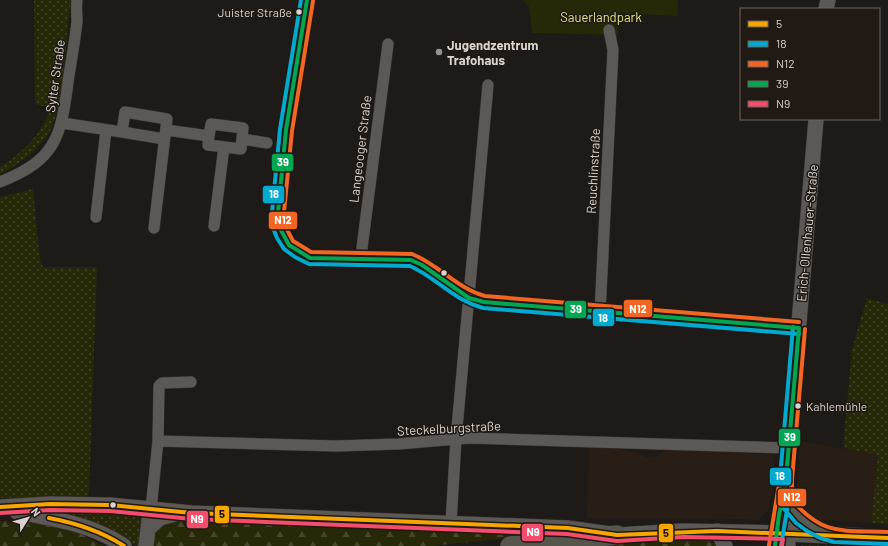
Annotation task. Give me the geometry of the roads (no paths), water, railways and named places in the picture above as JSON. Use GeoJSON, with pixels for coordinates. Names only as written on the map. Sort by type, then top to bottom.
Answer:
{"type":"FeatureCollection","features":[{"type":"Feature","properties":{"kind":"highway"},"geometry":{"type":"LineString","coordinates":[[510,546],[617,535]]}},
{"type":"Feature","properties":{"kind":"main road","name":"Erich-Ollenhauer-Straße"},"geometry":{"type":"LineString","coordinates":[[782,539],[816,120]]}},
{"type":"Feature","properties":{"kind":"main road"},"geometry":{"type":"LineString","coordinates":[[786,496],[800,518],[810,526],[835,536]]}},
{"type":"Feature","properties":{"kind":"main road"},"geometry":{"type":"LineString","coordinates":[[0,508],[50,504],[110,505],[192,513],[568,528],[617,535],[717,531],[782,539],[835,536],[888,538]]}},
{"type":"Feature","properties":{"kind":"main road"},"geometry":{"type":"LineString","coordinates":[[0,508],[71,522],[98,532],[124,546]]}},
{"type":"Feature","properties":{"kind":"main road"},"geometry":{"type":"LineString","coordinates":[[146,546],[151,509]]}},
{"type":"Feature","properties":{"kind":"main road"},"geometry":{"type":"LineString","coordinates":[[148,529],[163,516],[192,513]]}},
{"type":"Feature","properties":{"kind":"main road"},"geometry":{"type":"LineString","coordinates":[[717,531],[725,546]]}},
{"type":"Feature","properties":{"kind":"street","name":"Sylter Straße"},"geometry":{"type":"LineString","coordinates":[[77,0],[77,20]]}},
{"type":"Feature","properties":{"kind":"street","name":"Sylter Straße"},"geometry":{"type":"LineString","coordinates":[[0,182],[22,173],[36,162],[45,146],[57,134],[62,123],[77,20],[82,0]]}},
{"type":"Feature","properties":{"kind":"street","name":"Reuchlinstraße"},"geometry":{"type":"LineString","coordinates":[[600,313],[613,50],[609,30]]}},
{"type":"Feature","properties":{"kind":"street","name":"Langeooger Straße"},"geometry":{"type":"LineString","coordinates":[[388,44],[362,248],[362,258],[406,260],[415,262],[469,298]]}},
{"type":"Feature","properties":{"kind":"street"},"geometry":{"type":"LineString","coordinates":[[451,523],[456,439],[488,85]]}},
{"type":"Feature","properties":{"kind":"street"},"geometry":{"type":"LineString","coordinates":[[122,132],[125,112],[167,119],[154,228]]}},
{"type":"Feature","properties":{"kind":"street"},"geometry":{"type":"LineString","coordinates":[[62,123],[122,132],[209,136]]}},
{"type":"Feature","properties":{"kind":"street"},"geometry":{"type":"LineString","coordinates":[[211,124],[243,128],[242,139],[241,149],[208,145],[211,124]]}},
{"type":"Feature","properties":{"kind":"street"},"geometry":{"type":"LineString","coordinates":[[96,217],[106,130]]}},
{"type":"Feature","properties":{"kind":"street"},"geometry":{"type":"LineString","coordinates":[[242,139],[267,143]]}},
{"type":"Feature","properties":{"kind":"street"},"geometry":{"type":"LineString","coordinates":[[214,226],[224,147]]}},
{"type":"Feature","properties":{"kind":"street"},"geometry":{"type":"LineString","coordinates":[[469,298],[484,302],[600,313],[799,328]]}},
{"type":"Feature","properties":{"kind":"street"},"geometry":{"type":"LineString","coordinates":[[151,509],[158,441],[158,389],[160,384],[191,382]]}},
{"type":"Feature","properties":{"kind":"street","name":"Steckelburgstraße"},"geometry":{"type":"LineString","coordinates":[[158,441],[336,446],[398,444],[469,438],[789,448]]}},
{"type":"Feature","properties":{"kind":"place","name":"Juister Straße"},"geometry":{"type":"Point","coordinates":[299,12]}},
{"type":"Feature","properties":{"kind":"place","name":"Jugendzentrum Trafohaus"},"geometry":{"type":"Point","coordinates":[439,52]}},
{"type":"Feature","properties":{"kind":"place","name":"Kahlemühle"},"geometry":{"type":"Point","coordinates":[798,406]}},
{"type":"Feature","properties":{"kind":"park label","name":"Sauerlandpark"},"geometry":{"type":"Point","coordinates":[601,17]}}]}
